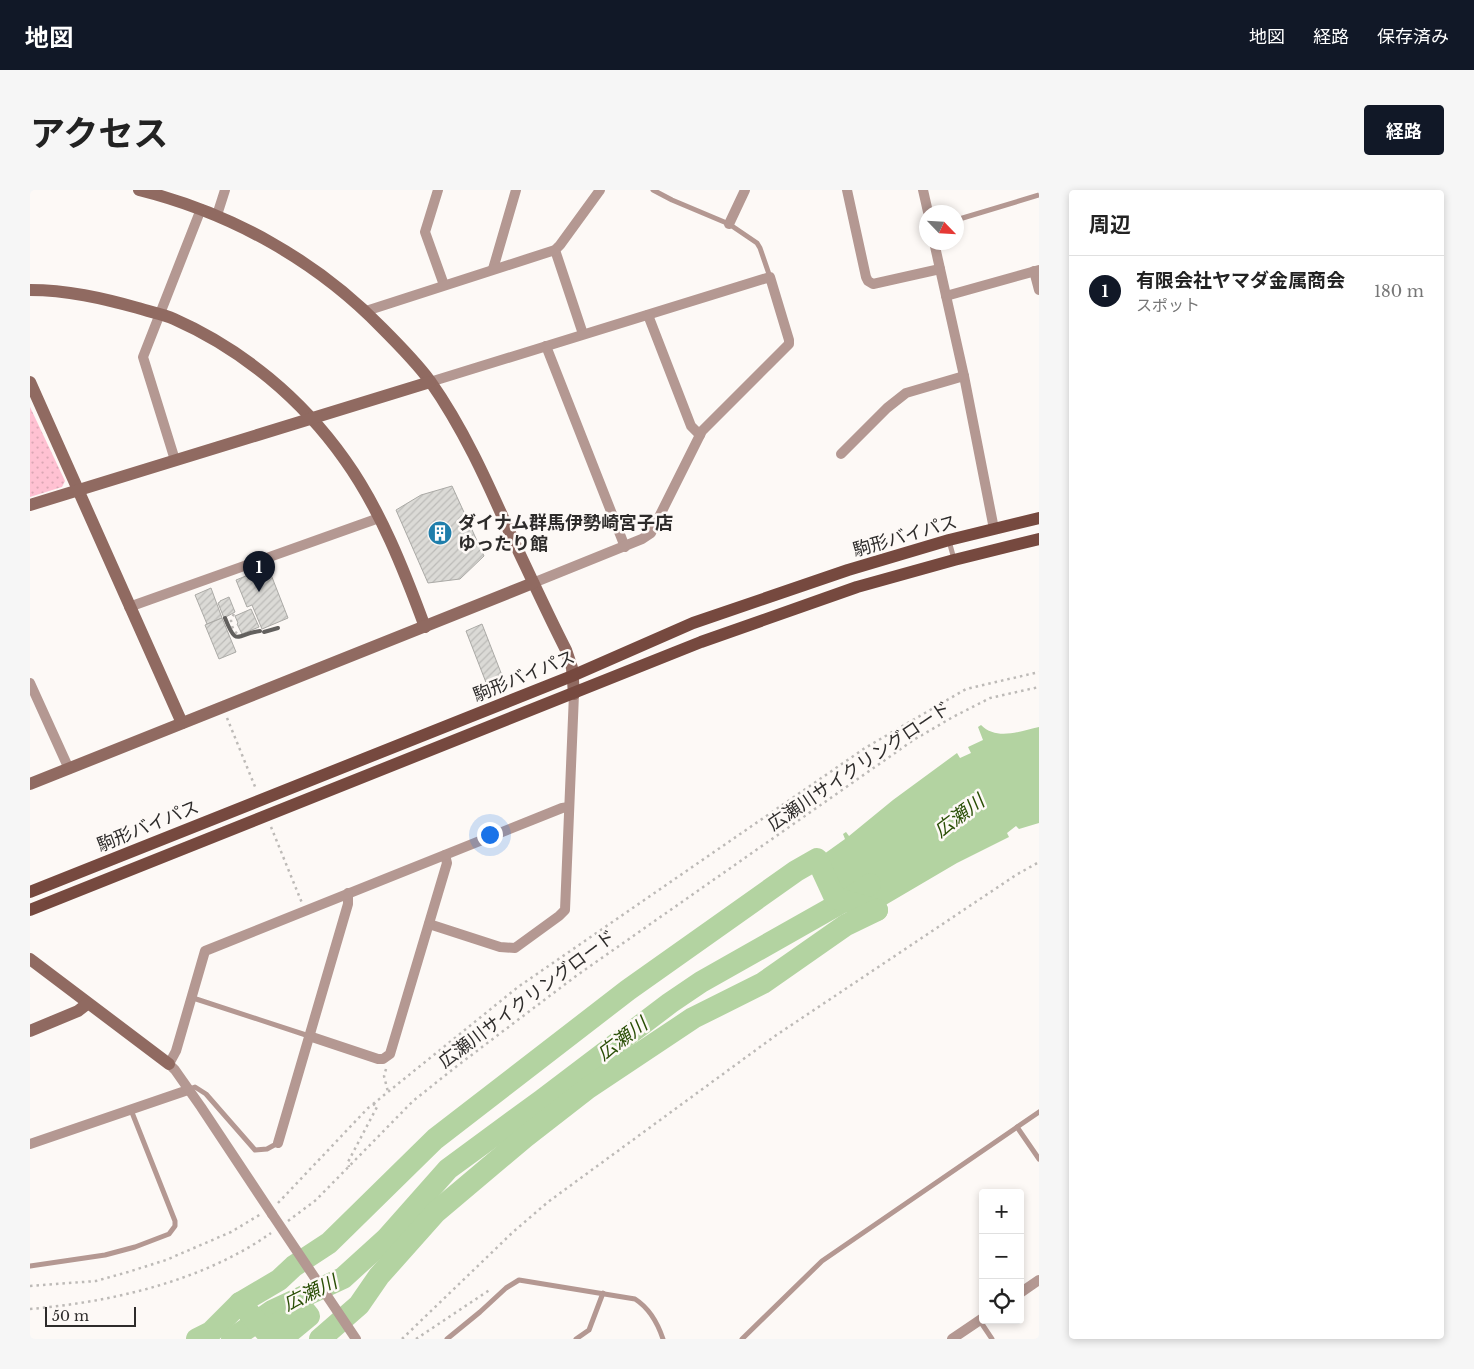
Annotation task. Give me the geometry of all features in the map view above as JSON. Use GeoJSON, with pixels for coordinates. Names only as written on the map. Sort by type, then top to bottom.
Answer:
{"type":"FeatureCollection","features":[{"type":"Feature","properties":{"kind":"main road","name":"駒形バイパス"},"geometry":{"type":"LineString","coordinates":[[30,892],[572,676],[693,623],[848,570],[949,540],[1039,518]]}},
{"type":"Feature","properties":{"kind":"main road","name":"駒形バイパス"},"geometry":{"type":"LineString","coordinates":[[30,910],[701,642],[857,587],[1039,538]]}},
{"type":"Feature","properties":{"kind":"street"},"geometry":{"type":"LineString","coordinates":[[139,190],[216,215],[293,255],[321,274],[366,310],[411,357],[454,418],[479,463],[533,584],[566,650],[572,668],[574,694],[565,910],[515,948],[500,947],[429,924]]}},
{"type":"Feature","properties":{"kind":"street"},"geometry":{"type":"LineString","coordinates":[[216,215],[225,190]]}},
{"type":"Feature","properties":{"kind":"street"},"geometry":{"type":"LineString","coordinates":[[438,190],[426,232],[444,285]]}},
{"type":"Feature","properties":{"kind":"street"},"geometry":{"type":"LineString","coordinates":[[493,269],[516,190]]}},
{"type":"Feature","properties":{"kind":"street"},"geometry":{"type":"LineString","coordinates":[[366,310],[555,250],[600,190]]}},
{"type":"Feature","properties":{"kind":"street"},"geometry":{"type":"LineString","coordinates":[[729,224],[744,190]]}},
{"type":"Feature","properties":{"kind":"street"},"geometry":{"type":"LineString","coordinates":[[847,190],[868,281],[874,284],[940,269]]}},
{"type":"Feature","properties":{"kind":"street"},"geometry":{"type":"LineString","coordinates":[[923,190],[926,205]]}},
{"type":"Feature","properties":{"kind":"street"},"geometry":{"type":"LineString","coordinates":[[175,460],[143,357],[201,209]]}},
{"type":"Feature","properties":{"kind":"street"},"geometry":{"type":"LineString","coordinates":[[555,250],[583,334]]}},
{"type":"Feature","properties":{"kind":"street"},"geometry":{"type":"LineString","coordinates":[[936,250],[964,376],[994,529]]}},
{"type":"Feature","properties":{"kind":"street"},"geometry":{"type":"LineString","coordinates":[[946,296],[1036,270],[1039,290]]}},
{"type":"Feature","properties":{"kind":"street"},"geometry":{"type":"LineString","coordinates":[[30,505],[770,277],[789,340],[789,344],[704,427],[650,533],[642,540],[30,784]]}},
{"type":"Feature","properties":{"kind":"street"},"geometry":{"type":"LineString","coordinates":[[30,290],[58,290],[109,300],[160,314],[174,319],[224,346],[259,368],[312,418],[345,459],[379,518],[425,627]]}},
{"type":"Feature","properties":{"kind":"street"},"geometry":{"type":"LineString","coordinates":[[648,315],[690,426],[700,435]]}},
{"type":"Feature","properties":{"kind":"street"},"geometry":{"type":"LineString","coordinates":[[546,346],[624,547]]}},
{"type":"Feature","properties":{"kind":"street"},"geometry":{"type":"LineString","coordinates":[[841,454],[887,408],[906,393],[964,376]]}},
{"type":"Feature","properties":{"kind":"street"},"geometry":{"type":"LineString","coordinates":[[30,382],[182,723]]}},
{"type":"Feature","properties":{"kind":"street"},"geometry":{"type":"LineString","coordinates":[[129,607],[379,518]]}},
{"type":"Feature","properties":{"kind":"street"},"geometry":{"type":"LineString","coordinates":[[30,683],[33,699],[69,769]]}},
{"type":"Feature","properties":{"kind":"street"},"geometry":{"type":"LineString","coordinates":[[169,1064],[176,1051],[190,997],[205,951],[562,808],[569,807]]}},
{"type":"Feature","properties":{"kind":"street"},"geometry":{"type":"LineString","coordinates":[[309,1036],[378,1059],[383,1059],[390,1054],[447,863],[446,855]]}},
{"type":"Feature","properties":{"kind":"street"},"geometry":{"type":"LineString","coordinates":[[278,1142],[348,904],[348,893]]}},
{"type":"Feature","properties":{"kind":"street"},"geometry":{"type":"LineString","coordinates":[[30,960],[175,1070],[356,1339]]}},
{"type":"Feature","properties":{"kind":"street"},"geometry":{"type":"LineString","coordinates":[[30,1030],[78,1011],[87,1004]]}},
{"type":"Feature","properties":{"kind":"street"},"geometry":{"type":"LineString","coordinates":[[30,1144],[188,1090]]}},
{"type":"Feature","properties":{"kind":"street"},"geometry":{"type":"LineString","coordinates":[[1024,1290],[1039,1280]]}},
{"type":"Feature","properties":{"kind":"street"},"geometry":{"type":"LineString","coordinates":[[952,1339],[979,1320]]}},
{"type":"Feature","properties":{"kind":"lane"},"geometry":{"type":"LineString","coordinates":[[653,190],[729,224],[757,243],[770,277]]}},
{"type":"Feature","properties":{"kind":"lane"},"geometry":{"type":"LineString","coordinates":[[964,218],[1039,195]]}},
{"type":"Feature","properties":{"kind":"lane"},"geometry":{"type":"LineString","coordinates":[[949,540],[954,560]]}},
{"type":"Feature","properties":{"kind":"lane"},"geometry":{"type":"LineString","coordinates":[[190,997],[309,1036]]}},
{"type":"Feature","properties":{"kind":"lane"},"geometry":{"type":"LineString","coordinates":[[188,1090],[195,1087],[206,1094],[255,1150],[267,1149],[278,1142]]}},
{"type":"Feature","properties":{"kind":"lane"},"geometry":{"type":"LineString","coordinates":[[30,1266],[105,1255],[135,1247],[169,1234],[172,1231],[175,1221],[131,1110]]}},
{"type":"Feature","properties":{"kind":"lane"},"geometry":{"type":"LineString","coordinates":[[742,1339],[822,1261],[1039,1112]]}},
{"type":"Feature","properties":{"kind":"lane"},"geometry":{"type":"LineString","coordinates":[[1017,1127],[1039,1159]]}},
{"type":"Feature","properties":{"kind":"lane"},"geometry":{"type":"LineString","coordinates":[[447,1339],[506,1288],[519,1280],[635,1299],[642,1304],[654,1319],[663,1339]]}},
{"type":"Feature","properties":{"kind":"lane"},"geometry":{"type":"LineString","coordinates":[[576,1339],[589,1330],[603,1293]]}},
{"type":"Feature","properties":{"kind":"lane"},"geometry":{"type":"LineString","coordinates":[[984,1324],[992,1339]]}},
{"type":"Feature","properties":{"kind":"path"},"geometry":{"type":"LineString","coordinates":[[226,621],[231,619],[234,614]]}},
{"type":"Feature","properties":{"kind":"path"},"geometry":{"type":"LineString","coordinates":[[231,619],[234,630],[241,636]]}},
{"type":"Feature","properties":{"kind":"path"},"geometry":{"type":"LineString","coordinates":[[30,1286],[96,1281],[166,1260],[231,1232],[271,1211],[368,1108],[518,987],[865,748],[966,689],[1039,672]]}},
{"type":"Feature","properties":{"kind":"path","name":"広瀬川サイクリングロード"},"geometry":{"type":"LineString","coordinates":[[287,1222],[316,1200],[413,1102],[583,971],[906,745],[952,717],[990,698],[1039,687]]}},
{"type":"Feature","properties":{"kind":"path"},"geometry":{"type":"LineString","coordinates":[[223,707],[260,800]]}},
{"type":"Feature","properties":{"kind":"path"},"geometry":{"type":"LineString","coordinates":[[267,816],[305,910]]}},
{"type":"Feature","properties":{"kind":"path"},"geometry":{"type":"LineString","coordinates":[[402,1339],[513,1232],[548,1202],[775,1036],[1016,875],[1039,862]]}},
{"type":"Feature","properties":{"kind":"path"},"geometry":{"type":"LineString","coordinates":[[383,1059],[386,1069],[384,1076],[388,1092]]}},
{"type":"Feature","properties":{"kind":"path"},"geometry":{"type":"LineString","coordinates":[[349,1166],[348,1162],[378,1107],[373,1104]]}},
{"type":"Feature","properties":{"kind":"path"},"geometry":{"type":"LineString","coordinates":[[30,1309],[109,1299],[180,1279],[213,1266],[272,1233]]}},
{"type":"Feature","properties":{"kind":"path"},"geometry":{"type":"LineString","coordinates":[[416,1339],[492,1288]]}},
{"type":"Feature","properties":{"kind":"shaded area"},"geometry":{"type":"Polygon","coordinates":[[[30,407],[65,481],[62,487],[30,497],[30,407]]]}},
{"type":"Feature","properties":{"kind":"water"},"geometry":{"type":"Polygon","coordinates":[[[981,725],[987,730],[1001,734],[1039,727],[1039,823],[1019,829],[1016,826],[1007,833],[1009,837],[957,863],[877,910],[835,898],[817,859],[845,839],[843,834],[846,832],[849,836],[893,800],[957,753],[960,758],[971,753],[968,747],[983,740],[978,727],[981,725]]]}},
{"type":"Feature","properties":{"kind":"building","name":"ダイナム群馬伊勢崎宮子店 ゆったり館"},"geometry":{"type":"Polygon","coordinates":[[[452,486],[484,556],[460,579],[428,583],[396,510],[421,495],[452,486]]]}},
{"type":"Feature","properties":{"kind":"building"},"geometry":{"type":"Polygon","coordinates":[[[268,567],[288,618],[262,629],[252,605],[247,607],[236,580],[268,567]]]}},
{"type":"Feature","properties":{"kind":"building"},"geometry":{"type":"Polygon","coordinates":[[[211,588],[222,618],[207,624],[195,595],[211,588]]]}},
{"type":"Feature","properties":{"kind":"building"},"geometry":{"type":"Polygon","coordinates":[[[229,597],[235,612],[224,618],[218,603],[229,597]]]}},
{"type":"Feature","properties":{"kind":"building"},"geometry":{"type":"Polygon","coordinates":[[[251,609],[259,627],[242,634],[235,616],[251,609]]]}},
{"type":"Feature","properties":{"kind":"building"},"geometry":{"type":"Polygon","coordinates":[[[222,618],[236,652],[219,659],[205,625],[222,618]]]}},
{"type":"Feature","properties":{"kind":"building"},"geometry":{"type":"Polygon","coordinates":[[[482,624],[503,678],[487,685],[466,631],[482,624]]]}},
{"type":"Feature","properties":{"kind":"waterway"},"geometry":{"type":"LineString","coordinates":[[279,1339],[309,1316],[305,1311],[280,1322],[267,1333],[240,1303],[279,1280],[294,1266],[329,1243],[435,1139],[628,990],[796,871],[817,859],[835,898],[877,910]]}},
{"type":"Feature","properties":{"kind":"waterway","name":"広瀬川"},"geometry":{"type":"LineString","coordinates":[[232,1339],[272,1311],[343,1278],[386,1239],[448,1169],[670,1003],[701,982],[853,896],[870,884]]}},
{"type":"Feature","properties":{"kind":"waterway"},"geometry":{"type":"LineString","coordinates":[[320,1339],[359,1305],[379,1276],[436,1212],[525,1137],[588,1088],[693,1018],[763,983],[846,925],[877,910]]}},
{"type":"Feature","properties":{"kind":"waterway"},"geometry":{"type":"LineString","coordinates":[[197,1339],[211,1332],[240,1303],[250,1314]]}},
{"type":"Feature","properties":{"kind":"railway"},"geometry":{"type":"LineString","coordinates":[[225,618],[235,636],[238,637],[260,631]]}},
{"type":"Feature","properties":{"kind":"railway"},"geometry":{"type":"LineString","coordinates":[[264,632],[278,628]]}},
{"type":"Feature","properties":{"kind":"place","name":"ダイナム群馬伊勢崎宮子店 ゆったり館"},"geometry":{"type":"Point","coordinates":[440,533]}},
{"type":"Feature","properties":{"kind":"place","name":"有限会社ヤマダ金属商会"},"geometry":{"type":"Point","coordinates":[259,592]}}]}
